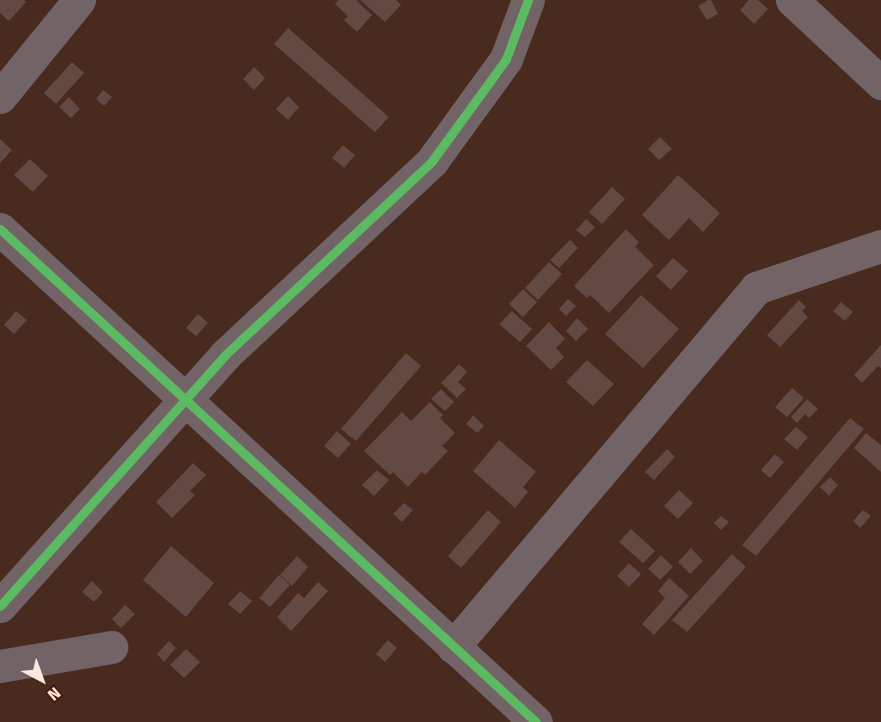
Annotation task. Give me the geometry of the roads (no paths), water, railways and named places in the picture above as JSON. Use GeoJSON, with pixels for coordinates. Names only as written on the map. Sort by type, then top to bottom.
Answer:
{"type":"FeatureCollection","features":[{"type":"Feature","properties":{"kind":"street"},"geometry":{"type":"LineString","coordinates":[[0,97],[79,0]]}},
{"type":"Feature","properties":{"kind":"street"},"geometry":{"type":"LineString","coordinates":[[0,606],[225,355],[432,161],[506,59],[528,0]]}},
{"type":"Feature","properties":{"kind":"street"},"geometry":{"type":"LineString","coordinates":[[792,0],[881,83]]}},
{"type":"Feature","properties":{"kind":"street"},"geometry":{"type":"LineString","coordinates":[[0,229],[536,722]]}},
{"type":"Feature","properties":{"kind":"street"},"geometry":{"type":"LineString","coordinates":[[453,647],[756,288],[881,246]]}},
{"type":"Feature","properties":{"kind":"street"},"geometry":{"type":"LineString","coordinates":[[0,666],[111,647]]}}]}
